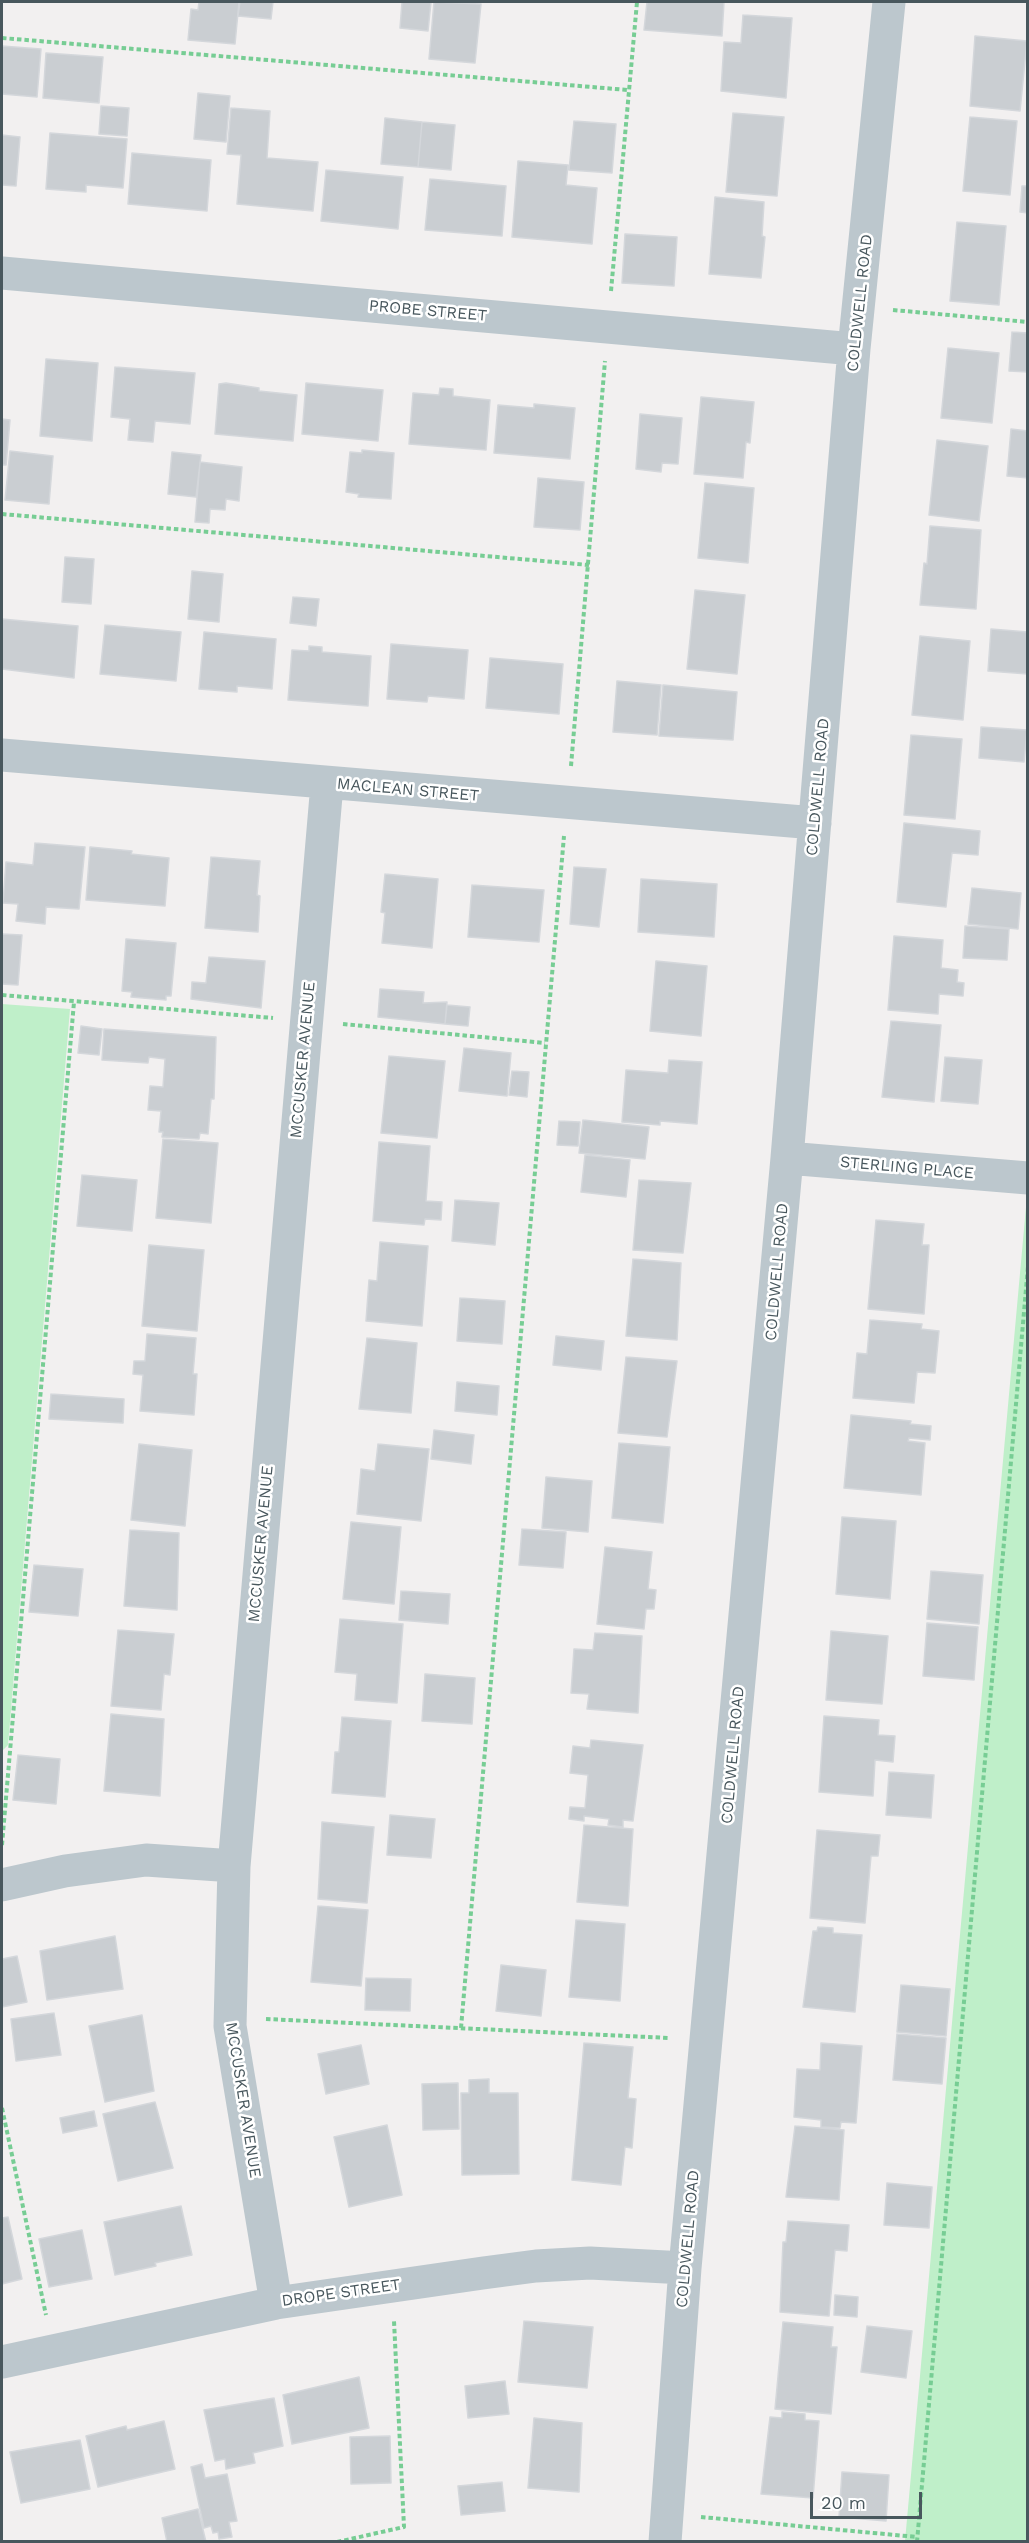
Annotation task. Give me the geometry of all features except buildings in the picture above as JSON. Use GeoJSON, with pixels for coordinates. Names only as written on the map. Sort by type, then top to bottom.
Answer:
{"type":"FeatureCollection","features":[{"type":"Feature","properties":{"kind":"street","name":"COLDWELL ROAD"},"geometry":{"type":"LineString","coordinates":[[666,2528],[685,2268],[788,1158],[854,349],[889,2]]}},
{"type":"Feature","properties":{"kind":"street","name":"PROBE STREET"},"geometry":{"type":"LineString","coordinates":[[2,273],[854,349]]}},
{"type":"Feature","properties":{"kind":"street","name":"MACLEAN STREET"},"geometry":{"type":"LineString","coordinates":[[2,755],[327,784],[815,823]]}},
{"type":"Feature","properties":{"kind":"street","name":"MCCUSKER AVENUE"},"geometry":{"type":"LineString","coordinates":[[276,2303],[230,2018],[234,1866],[327,784]]}},
{"type":"Feature","properties":{"kind":"street","name":"STERLING PLACE"},"geometry":{"type":"LineString","coordinates":[[788,1158],[1028,1178]]}},
{"type":"Feature","properties":{"kind":"street"},"geometry":{"type":"LineString","coordinates":[[2,1885],[65,1871],[146,1860],[234,1866]]}},
{"type":"Feature","properties":{"kind":"street","name":"DROPE STREET"},"geometry":{"type":"LineString","coordinates":[[2,2362],[276,2303],[536,2266],[590,2263],[685,2268]]}},
{"type":"Feature","properties":{"kind":"path"},"geometry":{"type":"LineString","coordinates":[[461,2028],[637,2]]}},
{"type":"Feature","properties":{"kind":"path"},"geometry":{"type":"LineString","coordinates":[[2,38],[628,90]]}},
{"type":"Feature","properties":{"kind":"path"},"geometry":{"type":"LineString","coordinates":[[860,307],[1028,322]]}},
{"type":"Feature","properties":{"kind":"path"},"geometry":{"type":"LineString","coordinates":[[2,514],[589,565]]}},
{"type":"Feature","properties":{"kind":"path"},"geometry":{"type":"LineString","coordinates":[[2,1845],[74,1002]]}},
{"type":"Feature","properties":{"kind":"path"},"geometry":{"type":"LineString","coordinates":[[666,2528],[917,2539],[1028,1266]]}},
{"type":"Feature","properties":{"kind":"path"},"geometry":{"type":"LineString","coordinates":[[230,2018],[706,2040]]}},
{"type":"Feature","properties":{"kind":"path"},"geometry":{"type":"LineString","coordinates":[[2,2108],[3,2126],[54,2351]]}},
{"type":"Feature","properties":{"kind":"path"},"geometry":{"type":"LineString","coordinates":[[337,2541],[405,2527],[392,2286]]}},
{"type":"Feature","properties":{"kind":"green space"},"geometry":{"type":"Polygon","coordinates":[[[2,1004],[70,1009],[8,1745],[2,1751],[2,1004]]]}},
{"type":"Feature","properties":{"kind":"green space"},"geometry":{"type":"Polygon","coordinates":[[[1027,1196],[1027,2541],[905,2541],[1027,1196]]]}}]}
